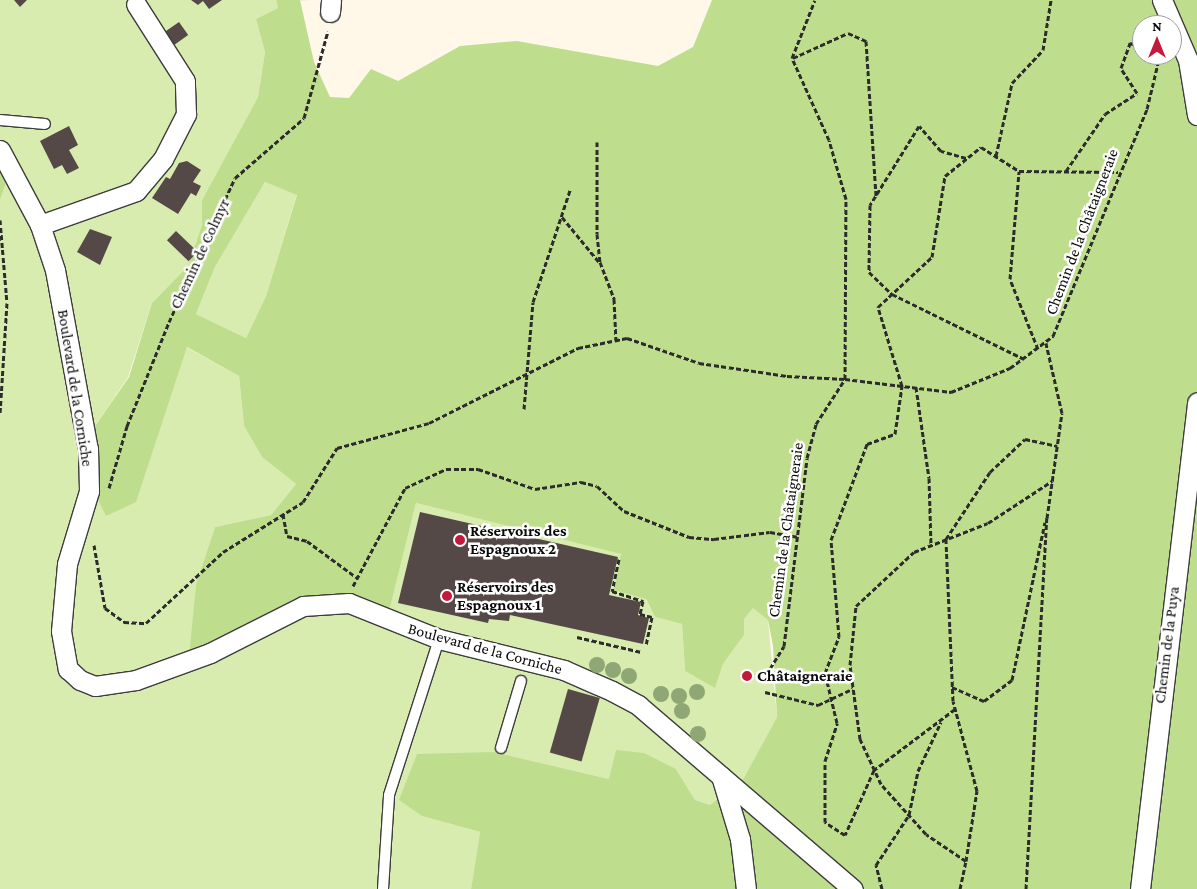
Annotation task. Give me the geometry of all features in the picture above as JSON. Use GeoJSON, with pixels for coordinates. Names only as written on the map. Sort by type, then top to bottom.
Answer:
{"type":"FeatureCollection","features":[{"type":"Feature","properties":{"kind":"street"},"geometry":{"type":"LineString","coordinates":[[1162,0],[1188,60],[1197,115]]}},
{"type":"Feature","properties":{"kind":"street"},"geometry":{"type":"LineString","coordinates":[[40,225],[136,191],[163,159],[186,114],[189,101],[185,81],[136,4]]}},
{"type":"Feature","properties":{"kind":"street","name":"Boulevard de la Corniche"},"geometry":{"type":"LineString","coordinates":[[0,150],[40,225],[55,270],[90,472],[89,491],[67,564],[61,631],[68,669],[95,686],[129,682],[210,653],[303,606],[349,603],[439,639],[593,680],[638,706],[854,889]]}},
{"type":"Feature","properties":{"kind":"street","name":"Chemin de la Puya"},"geometry":{"type":"LineString","coordinates":[[1140,889],[1197,402]]}},
{"type":"Feature","properties":{"kind":"street"},"geometry":{"type":"LineString","coordinates":[[721,776],[740,839],[746,889]]}},
{"type":"Feature","properties":{"kind":"street"},"geometry":{"type":"LineString","coordinates":[[740,839],[752,822],[768,815]]}},
{"type":"Feature","properties":{"kind":"lane"},"geometry":{"type":"LineString","coordinates":[[0,120],[45,124]]}},
{"type":"Feature","properties":{"kind":"lane"},"geometry":{"type":"LineString","coordinates":[[383,889],[388,795],[439,639]]}},
{"type":"Feature","properties":{"kind":"lane"},"geometry":{"type":"LineString","coordinates":[[501,748],[521,682]]}},
{"type":"Feature","properties":{"kind":"path"},"geometry":{"type":"LineString","coordinates":[[94,538],[105,608],[136,625],[158,613],[222,552],[303,502],[337,448],[429,423],[578,348],[627,338],[699,362],[787,376],[845,379],[846,200],[828,140],[792,58],[815,0]]}},
{"type":"Feature","properties":{"kind":"path"},"geometry":{"type":"LineString","coordinates":[[996,156],[1012,83],[1043,50],[1051,0]]}},
{"type":"Feature","properties":{"kind":"path","name":"Chemin de Colmyr"},"geometry":{"type":"LineString","coordinates":[[104,495],[116,472],[127,426],[169,322],[235,178],[304,118],[322,64],[331,6]]}},
{"type":"Feature","properties":{"kind":"path"},"geometry":{"type":"LineString","coordinates":[[792,58],[848,33],[866,41],[876,196]]}},
{"type":"Feature","properties":{"kind":"path"},"geometry":{"type":"LineString","coordinates":[[1066,171],[1105,114],[1136,93],[1121,68],[1130,43],[1132,44]]}},
{"type":"Feature","properties":{"kind":"path","name":"Chemin de la Châtaigneraie"},"geometry":{"type":"LineString","coordinates":[[766,675],[784,646],[812,435],[845,379],[951,392],[1024,359],[1046,342],[1064,319],[1119,172],[1147,109],[1158,65]]}},
{"type":"Feature","properties":{"kind":"path"},"geometry":{"type":"LineString","coordinates":[[967,158],[942,151],[918,126],[870,205],[869,272],[892,294],[1024,359]]}},
{"type":"Feature","properties":{"kind":"path"},"geometry":{"type":"LineString","coordinates":[[597,142],[600,262],[614,299],[616,340]]}},
{"type":"Feature","properties":{"kind":"path"},"geometry":{"type":"LineString","coordinates":[[955,709],[874,770],[845,835],[826,822],[826,761],[837,723],[826,673],[839,637],[831,540],[867,444],[895,434],[902,386],[878,307],[932,257],[945,176],[981,147],[1019,171],[1119,172]]}},
{"type":"Feature","properties":{"kind":"path"},"geometry":{"type":"LineString","coordinates":[[1019,171],[1010,279],[1038,349]]}},
{"type":"Feature","properties":{"kind":"path"},"geometry":{"type":"LineString","coordinates":[[524,409],[533,302],[570,190]]}},
{"type":"Feature","properties":{"kind":"path"},"geometry":{"type":"LineString","coordinates":[[561,216],[600,262]]}},
{"type":"Feature","properties":{"kind":"path"},"geometry":{"type":"LineString","coordinates":[[0,220],[7,303],[0,416]]}},
{"type":"Feature","properties":{"kind":"path"},"geometry":{"type":"LineString","coordinates":[[952,687],[984,701],[1012,680],[1046,518],[1062,413],[1046,342]]}},
{"type":"Feature","properties":{"kind":"path"},"geometry":{"type":"LineString","coordinates":[[916,387],[929,478],[931,546]]}},
{"type":"Feature","properties":{"kind":"path"},"geometry":{"type":"LineString","coordinates":[[960,889],[977,791],[955,709],[952,687],[946,539],[990,472],[1025,439],[1057,446]]}},
{"type":"Feature","properties":{"kind":"path"},"geometry":{"type":"LineString","coordinates":[[349,603],[356,577],[405,488],[446,469],[478,469],[535,489],[581,482],[597,486],[624,511],[689,537],[714,539],[770,532],[799,537]]}},
{"type":"Feature","properties":{"kind":"path"},"geometry":{"type":"LineString","coordinates":[[966,861],[909,815],[880,784],[860,739],[850,664],[856,606],[914,552],[988,523],[1052,481]]}},
{"type":"Feature","properties":{"kind":"path"},"geometry":{"type":"LineString","coordinates":[[283,514],[287,536],[307,541],[356,577]]}},
{"type":"Feature","properties":{"kind":"path"},"geometry":{"type":"LineString","coordinates":[[1026,889],[1046,518]]}},
{"type":"Feature","properties":{"kind":"path"},"geometry":{"type":"LineString","coordinates":[[619,559],[612,591],[643,601],[640,614],[652,617],[646,645]]}},
{"type":"Feature","properties":{"kind":"path"},"geometry":{"type":"LineString","coordinates":[[578,637],[642,652]]}},
{"type":"Feature","properties":{"kind":"path"},"geometry":{"type":"LineString","coordinates":[[764,692],[818,705],[853,688]]}},
{"type":"Feature","properties":{"kind":"path"},"geometry":{"type":"LineString","coordinates":[[882,889],[876,866],[909,815],[918,771],[942,720]]}},
{"type":"Feature","properties":{"kind":"green space"},"geometry":{"type":"Polygon","coordinates":[[[0,0],[276,0],[278,8],[256,19],[265,52],[258,97],[202,200],[202,225],[188,266],[152,303],[128,377],[93,429],[98,463],[94,492],[162,414],[186,347],[239,376],[244,426],[262,457],[296,484],[271,515],[215,527],[196,584],[190,657],[264,620],[362,600],[390,608],[416,503],[622,554],[655,617],[682,624],[685,671],[715,687],[723,664],[744,635],[744,619],[753,607],[768,620],[777,717],[744,779],[710,805],[695,800],[676,769],[609,779],[494,752],[422,816],[480,832],[471,889],[0,889],[0,200],[6,183],[0,171],[0,0]]]}},
{"type":"Feature","properties":{"kind":"green space"},"geometry":{"type":"Polygon","coordinates":[[[276,0],[300,0],[314,62],[330,97],[349,98],[371,69],[398,81],[460,46],[517,41],[658,66],[693,47],[712,0],[1197,0],[1197,889],[471,889],[480,832],[422,816],[399,800],[417,754],[494,752],[609,779],[616,750],[644,753],[676,769],[695,800],[710,805],[744,778],[777,717],[773,646],[768,620],[753,608],[744,619],[744,635],[723,664],[715,688],[685,671],[682,624],[655,617],[646,599],[614,590],[621,554],[416,503],[390,608],[362,600],[300,600],[189,657],[196,584],[215,527],[271,515],[296,484],[262,457],[244,426],[239,376],[187,347],[136,502],[106,516],[94,492],[98,463],[93,429],[129,377],[152,303],[188,266],[202,225],[202,200],[258,97],[265,52],[256,19],[278,8],[276,0]],[[265,182],[215,267],[196,314],[246,338],[266,296],[297,195],[265,182]]]}},
{"type":"Feature","properties":{"kind":"green space"},"geometry":{"type":"Polygon","coordinates":[[[0,171],[6,183],[0,200],[0,171]]]}},
{"type":"Feature","properties":{"kind":"green space"},"geometry":{"type":"Polygon","coordinates":[[[265,182],[297,194],[266,296],[246,338],[196,314],[215,267],[265,182]]]}},
{"type":"Feature","properties":{"kind":"green space"},"geometry":{"type":"Polygon","coordinates":[[[663,887],[785,887],[787,889],[645,889],[663,887]]]}},
{"type":"Feature","properties":{"kind":"building"},"geometry":{"type":"Polygon","coordinates":[[[14,0],[27,0],[20,7],[14,0]]]}},
{"type":"Feature","properties":{"kind":"building"},"geometry":{"type":"Polygon","coordinates":[[[191,0],[222,0],[209,9],[203,1],[198,5],[191,0]]]}},
{"type":"Feature","properties":{"kind":"building"},"geometry":{"type":"Polygon","coordinates":[[[179,22],[188,35],[173,45],[164,32],[179,22]]]}},
{"type":"Feature","properties":{"kind":"building"},"geometry":{"type":"Polygon","coordinates":[[[69,126],[78,145],[69,150],[79,168],[67,174],[62,165],[54,169],[40,141],[69,126]]]}},
{"type":"Feature","properties":{"kind":"building"},"geometry":{"type":"Polygon","coordinates":[[[187,161],[201,170],[193,182],[201,186],[196,196],[191,193],[178,214],[152,198],[166,177],[170,179],[179,163],[187,161]]]}},
{"type":"Feature","properties":{"kind":"building"},"geometry":{"type":"Polygon","coordinates":[[[90,229],[112,237],[100,265],[77,252],[90,229]]]}},
{"type":"Feature","properties":{"kind":"building"},"geometry":{"type":"Polygon","coordinates":[[[176,231],[198,252],[189,261],[167,240],[176,231]]]}},
{"type":"Feature","properties":{"kind":"building"},"geometry":{"type":"Polygon","coordinates":[[[420,512],[618,557],[609,595],[641,602],[638,615],[649,618],[643,644],[510,615],[509,621],[489,619],[488,623],[398,603],[420,512]]]}},
{"type":"Feature","properties":{"kind":"building"},"geometry":{"type":"Polygon","coordinates":[[[568,689],[600,698],[582,762],[550,752],[568,689]]]}},
{"type":"Feature","properties":{"kind":"place","name":"Réservoirs des Espagnoux 2"},"geometry":{"type":"Point","coordinates":[460,540]}},
{"type":"Feature","properties":{"kind":"place","name":"Réservoirs des Espagnoux 1"},"geometry":{"type":"Point","coordinates":[447,596]}},
{"type":"Feature","properties":{"kind":"place","name":"Châtaigneraie"},"geometry":{"type":"Point","coordinates":[747,676]}}]}
